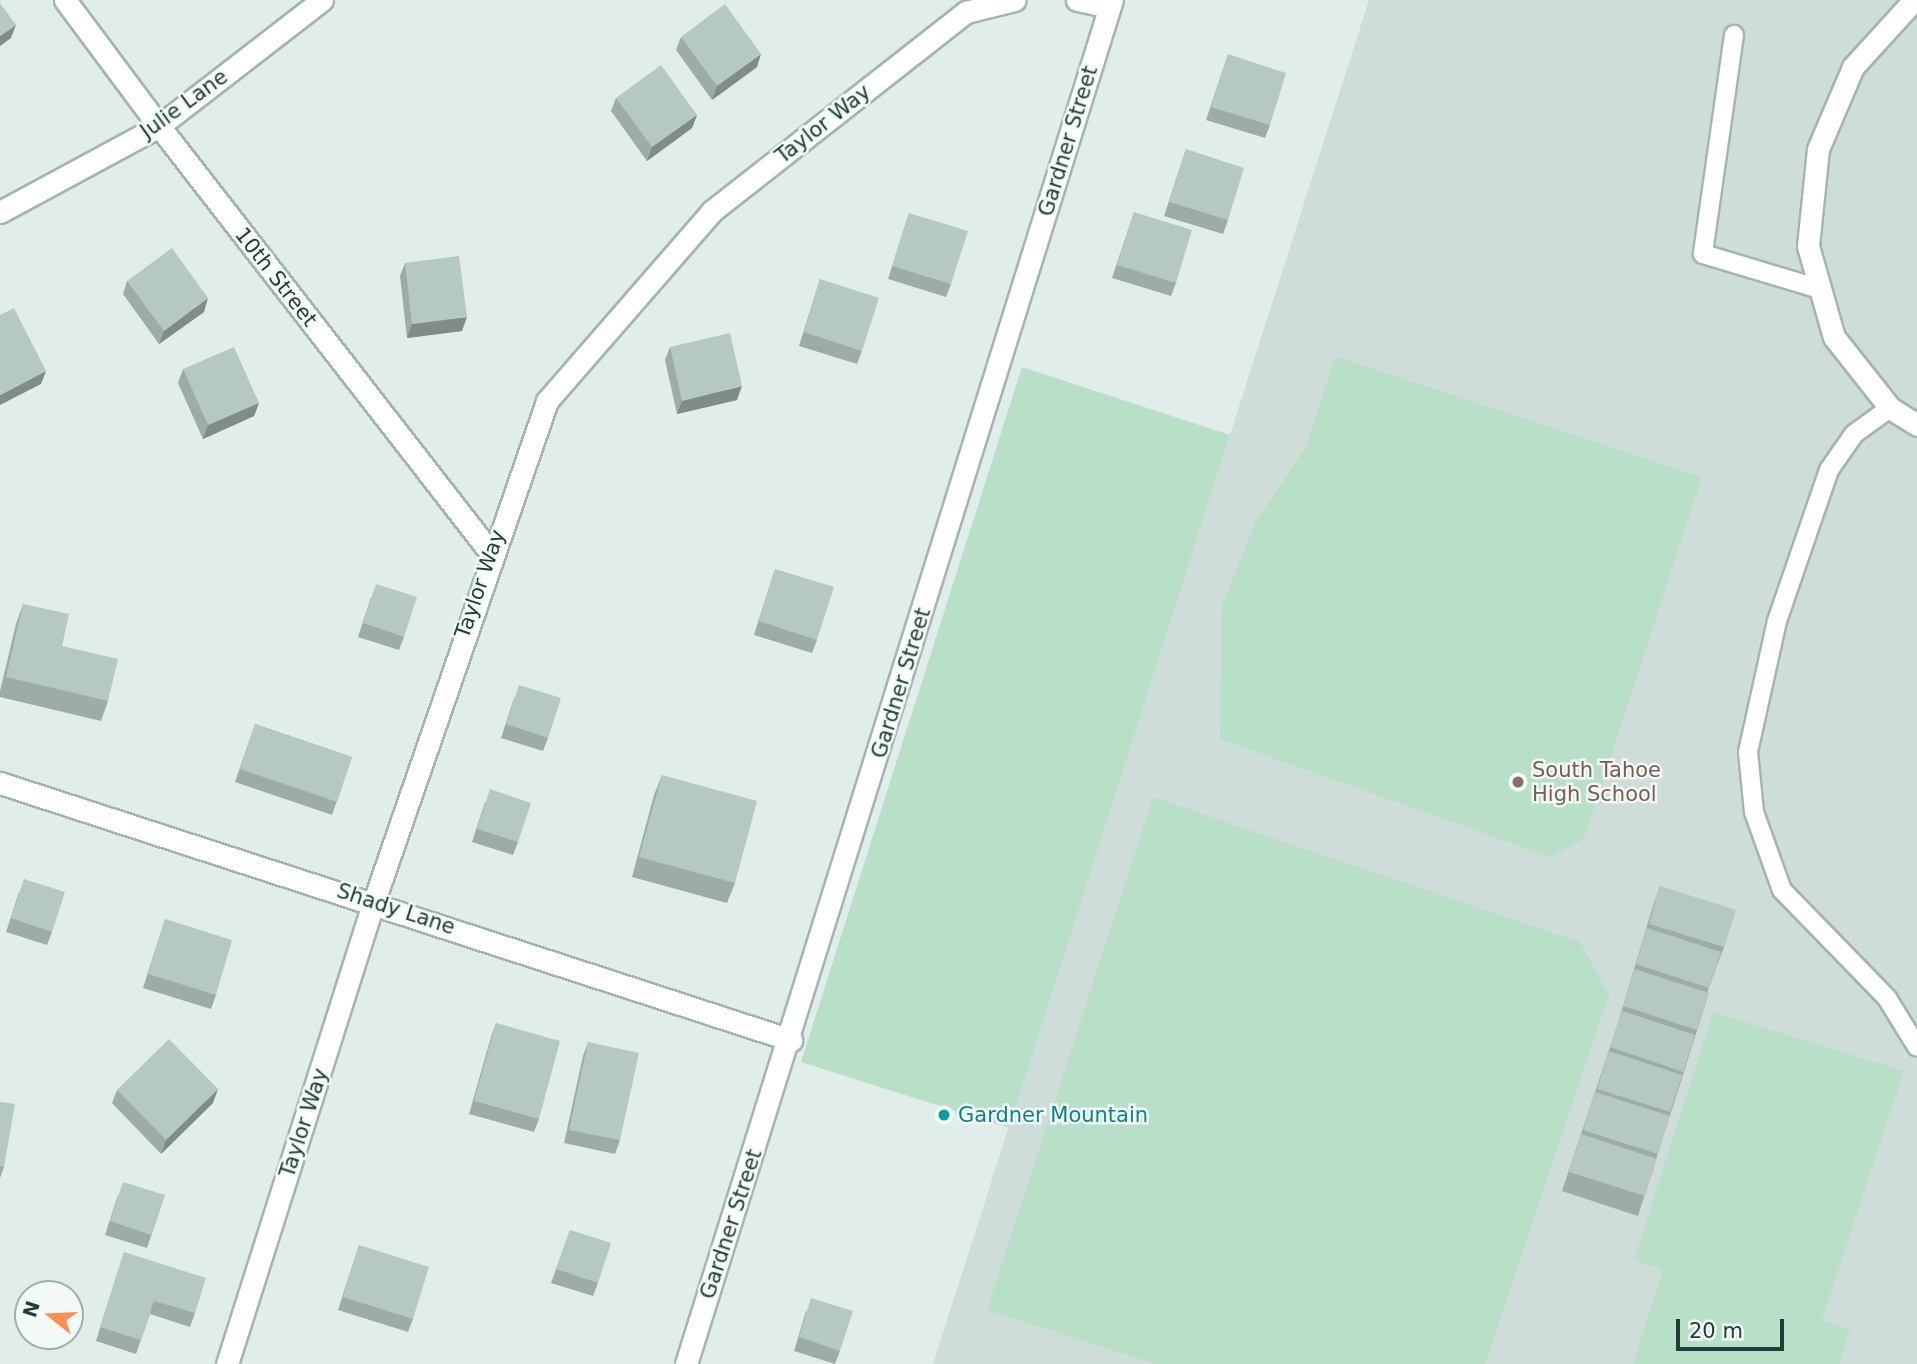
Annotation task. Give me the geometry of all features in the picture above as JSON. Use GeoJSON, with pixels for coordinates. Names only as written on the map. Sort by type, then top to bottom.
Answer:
{"type":"FeatureCollection","features":[{"type":"Feature","properties":{"kind":"street","name":"10th Street"},"geometry":{"type":"LineString","coordinates":[[65,0],[159,127],[490,552]]}},
{"type":"Feature","properties":{"kind":"street","name":"Julie Lane"},"geometry":{"type":"LineString","coordinates":[[0,212],[159,127],[322,0]]}},
{"type":"Feature","properties":{"kind":"street","name":"Taylor Way"},"geometry":{"type":"LineString","coordinates":[[228,1364],[374,901],[490,552],[547,401],[712,211],[966,12],[1015,0]]}},
{"type":"Feature","properties":{"kind":"street"},"geometry":{"type":"LineString","coordinates":[[1077,0],[1111,4]]}},
{"type":"Feature","properties":{"kind":"street"},"geometry":{"type":"LineString","coordinates":[[1914,0],[1853,67],[1818,149],[1808,246],[1834,337],[1890,408],[1917,425]]}},
{"type":"Feature","properties":{"kind":"street","name":"Gardner Street"},"geometry":{"type":"LineString","coordinates":[[686,1364],[791,1040],[1111,4]]}},
{"type":"Feature","properties":{"kind":"street","name":"Shady Lane"},"geometry":{"type":"LineString","coordinates":[[0,783],[374,901],[791,1040]]}},
{"type":"Feature","properties":{"kind":"lane"},"geometry":{"type":"LineString","coordinates":[[1734,35],[1703,254],[1820,289]]}},
{"type":"Feature","properties":{"kind":"lane"},"geometry":{"type":"LineString","coordinates":[[1890,408],[1854,434],[1829,470],[1777,621],[1748,752],[1754,812],[1782,890],[1887,998],[1917,1047]]}},
{"type":"Feature","properties":{"kind":"shaded area","name":"South Tahoe High School"},"geometry":{"type":"Polygon","coordinates":[[[1369,0],[1917,0],[1917,1364],[933,1364],[1369,0]]]}},
{"type":"Feature","properties":{"kind":"green space"},"geometry":{"type":"Polygon","coordinates":[[[1335,356],[1702,477],[1584,839],[1550,857],[1220,739],[1222,606],[1256,521],[1306,447],[1335,356]]]}},
{"type":"Feature","properties":{"kind":"green space"},"geometry":{"type":"Polygon","coordinates":[[[1022,367],[1230,435],[1009,1128],[801,1062],[1022,367]]]}},
{"type":"Feature","properties":{"kind":"green space"},"geometry":{"type":"Polygon","coordinates":[[[1153,797],[1580,942],[1609,995],[1485,1364],[1155,1364],[987,1310],[1153,797]]]}},
{"type":"Feature","properties":{"kind":"green space"},"geometry":{"type":"Polygon","coordinates":[[[1713,1012],[1904,1071],[1822,1320],[1850,1330],[1839,1364],[1633,1364],[1663,1270],[1634,1260],[1713,1012]]]}},
{"type":"Feature","properties":{"kind":"building"},"geometry":{"type":"Polygon","coordinates":[[[0,3],[16,25],[0,36],[0,3]]]}},
{"type":"Feature","properties":{"kind":"building"},"geometry":{"type":"Polygon","coordinates":[[[725,4],[761,54],[717,86],[681,37],[725,4]]]}},
{"type":"Feature","properties":{"kind":"building"},"geometry":{"type":"Polygon","coordinates":[[[1228,54],[1286,73],[1270,125],[1211,107],[1228,54]]]}},
{"type":"Feature","properties":{"kind":"building"},"geometry":{"type":"Polygon","coordinates":[[[661,65],[697,115],[652,147],[616,98],[661,65]]]}},
{"type":"Feature","properties":{"kind":"building"},"geometry":{"type":"Polygon","coordinates":[[[1186,149],[1244,168],[1228,220],[1169,202],[1186,149]]]}},
{"type":"Feature","properties":{"kind":"building"},"geometry":{"type":"Polygon","coordinates":[[[1134,212],[1192,230],[1176,283],[1117,265],[1134,212]]]}},
{"type":"Feature","properties":{"kind":"building"},"geometry":{"type":"Polygon","coordinates":[[[909,213],[968,231],[951,284],[892,266],[909,213]]]}},
{"type":"Feature","properties":{"kind":"building"},"geometry":{"type":"Polygon","coordinates":[[[172,248],[208,298],[164,331],[127,281],[172,248]]]}},
{"type":"Feature","properties":{"kind":"building"},"geometry":{"type":"Polygon","coordinates":[[[459,256],[467,317],[412,324],[405,263],[459,256]]]}},
{"type":"Feature","properties":{"kind":"building"},"geometry":{"type":"Polygon","coordinates":[[[820,279],[879,298],[862,351],[804,332],[820,279]]]}},
{"type":"Feature","properties":{"kind":"building"},"geometry":{"type":"Polygon","coordinates":[[[14,308],[46,371],[0,395],[0,315],[14,308]]]}},
{"type":"Feature","properties":{"kind":"building"},"geometry":{"type":"Polygon","coordinates":[[[730,333],[742,386],[682,401],[670,347],[730,333]]]}},
{"type":"Feature","properties":{"kind":"building"},"geometry":{"type":"Polygon","coordinates":[[[234,347],[259,403],[208,425],[183,369],[234,347]]]}},
{"type":"Feature","properties":{"kind":"building"},"geometry":{"type":"Polygon","coordinates":[[[775,569],[834,587],[817,640],[759,621],[775,569]]]}},
{"type":"Feature","properties":{"kind":"building"},"geometry":{"type":"Polygon","coordinates":[[[376,584],[417,597],[404,637],[363,623],[376,584]]]}},
{"type":"Feature","properties":{"kind":"building"},"geometry":{"type":"Polygon","coordinates":[[[23,604],[69,614],[62,646],[118,659],[108,701],[6,677],[23,604]]]}},
{"type":"Feature","properties":{"kind":"building"},"geometry":{"type":"Polygon","coordinates":[[[519,685],[561,698],[548,738],[506,724],[519,685]]]}},
{"type":"Feature","properties":{"kind":"building"},"geometry":{"type":"Polygon","coordinates":[[[255,724],[352,757],[337,802],[240,769],[255,724]]]}},
{"type":"Feature","properties":{"kind":"building"},"geometry":{"type":"Polygon","coordinates":[[[662,775],[757,801],[735,883],[639,857],[662,775]]]}},
{"type":"Feature","properties":{"kind":"building"},"geometry":{"type":"Polygon","coordinates":[[[490,789],[531,803],[518,842],[477,829],[490,789]]]}},
{"type":"Feature","properties":{"kind":"building"},"geometry":{"type":"Polygon","coordinates":[[[24,879],[65,892],[52,932],[11,918],[24,879]]]}},
{"type":"Feature","properties":{"kind":"building"},"geometry":{"type":"Polygon","coordinates":[[[1660,886],[1736,910],[1724,947],[1649,924],[1660,886]]]}},
{"type":"Feature","properties":{"kind":"building"},"geometry":{"type":"Polygon","coordinates":[[[165,919],[232,940],[216,995],[148,974],[165,919]]]}},
{"type":"Feature","properties":{"kind":"building"},"geometry":{"type":"Polygon","coordinates":[[[1647,928],[1721,952],[1709,988],[1636,964],[1647,928]]]}},
{"type":"Feature","properties":{"kind":"building"},"geometry":{"type":"Polygon","coordinates":[[[1635,969],[1709,993],[1697,1030],[1623,1006],[1635,969]]]}},
{"type":"Feature","properties":{"kind":"building"},"geometry":{"type":"Polygon","coordinates":[[[1622,1011],[1695,1035],[1683,1072],[1610,1047],[1622,1011]]]}},
{"type":"Feature","properties":{"kind":"building"},"geometry":{"type":"Polygon","coordinates":[[[496,1023],[560,1041],[539,1119],[474,1101],[496,1023]]]}},
{"type":"Feature","properties":{"kind":"building"},"geometry":{"type":"Polygon","coordinates":[[[169,1039],[218,1089],[166,1140],[117,1090],[169,1039]]]}},
{"type":"Feature","properties":{"kind":"building"},"geometry":{"type":"Polygon","coordinates":[[[588,1042],[639,1053],[620,1140],[569,1130],[588,1042]]]}},
{"type":"Feature","properties":{"kind":"building"},"geometry":{"type":"Polygon","coordinates":[[[1609,1051],[1682,1075],[1670,1112],[1597,1089],[1609,1051]]]}},
{"type":"Feature","properties":{"kind":"building"},"geometry":{"type":"Polygon","coordinates":[[[1595,1092],[1670,1116],[1658,1154],[1583,1130],[1595,1092]]]}},
{"type":"Feature","properties":{"kind":"building"},"geometry":{"type":"Polygon","coordinates":[[[0,1102],[15,1104],[4,1167],[0,1166],[0,1102]]]}},
{"type":"Feature","properties":{"kind":"building"},"geometry":{"type":"Polygon","coordinates":[[[1581,1134],[1657,1159],[1645,1196],[1569,1172],[1581,1134]]]}},
{"type":"Feature","properties":{"kind":"building"},"geometry":{"type":"Polygon","coordinates":[[[123,1182],[165,1195],[151,1235],[110,1221],[123,1182]]]}},
{"type":"Feature","properties":{"kind":"building"},"geometry":{"type":"Polygon","coordinates":[[[570,1230],[611,1243],[598,1283],[556,1269],[570,1230]]]}},
{"type":"Feature","properties":{"kind":"building"},"geometry":{"type":"Polygon","coordinates":[[[359,1245],[429,1267],[413,1319],[343,1297],[359,1245]]]}},
{"type":"Feature","properties":{"kind":"building"},"geometry":{"type":"Polygon","coordinates":[[[124,1252],[206,1278],[195,1313],[154,1301],[141,1340],[100,1327],[124,1252]]]}},
{"type":"Feature","properties":{"kind":"building"},"geometry":{"type":"Polygon","coordinates":[[[811,1298],[853,1311],[840,1351],[799,1337],[811,1298]]]}},
{"type":"Feature","properties":{"kind":"place","name":"South Tahoe High School"},"geometry":{"type":"Point","coordinates":[1518,782]}},
{"type":"Feature","properties":{"kind":"place","name":"Gardner Mountain"},"geometry":{"type":"Point","coordinates":[944,1115]}}]}
